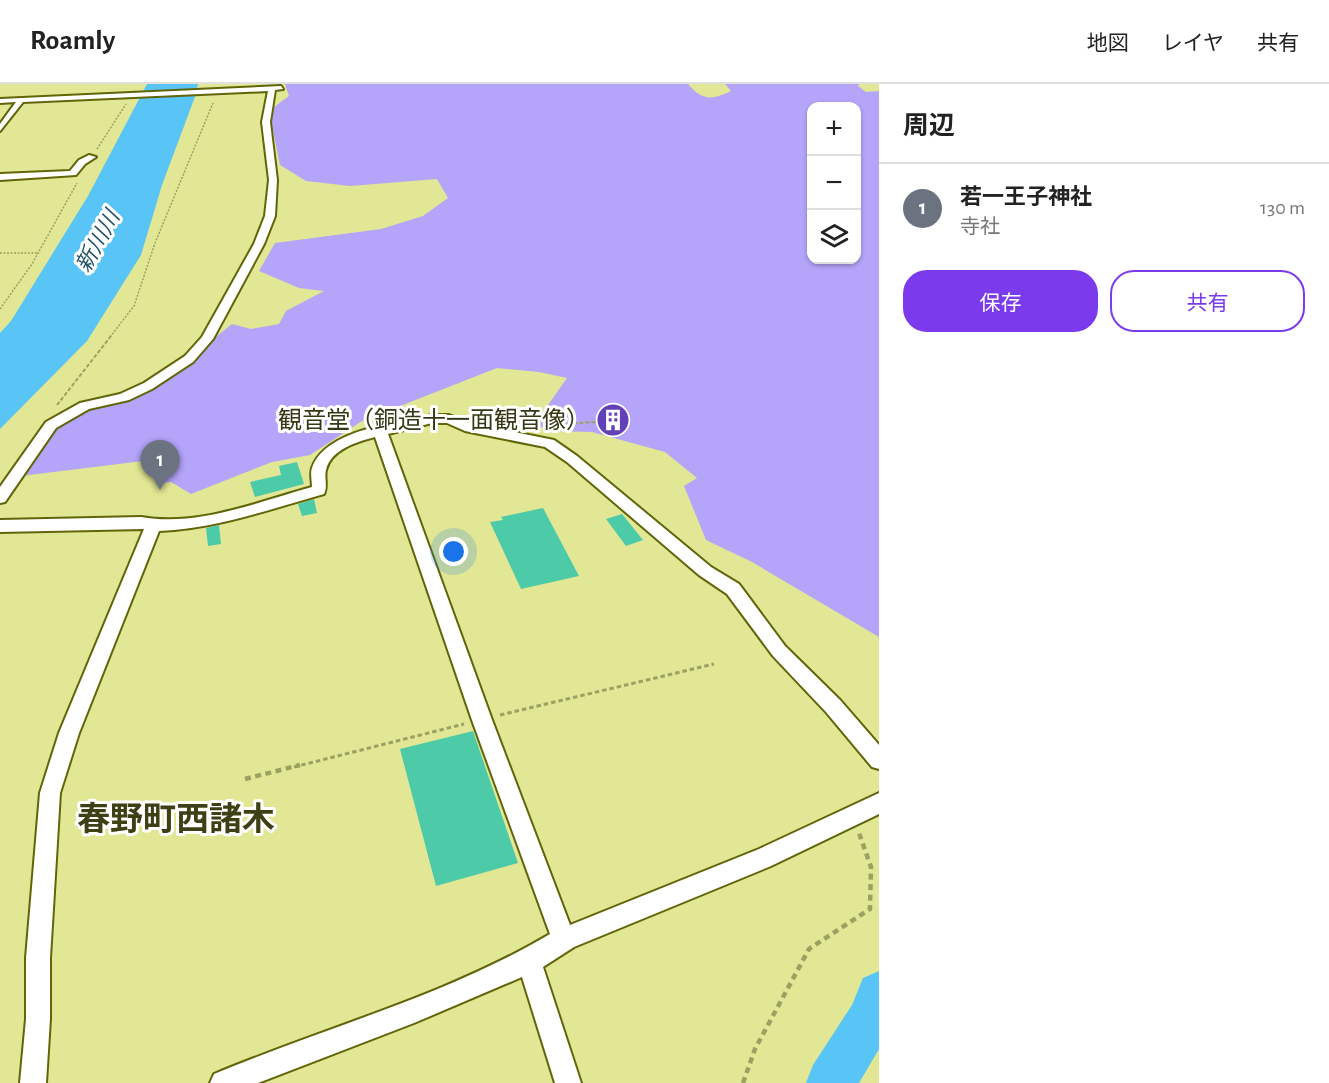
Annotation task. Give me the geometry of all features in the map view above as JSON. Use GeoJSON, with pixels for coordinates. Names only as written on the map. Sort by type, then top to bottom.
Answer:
{"type":"FeatureCollection","features":[{"type":"Feature","properties":{"kind":"street"},"geometry":{"type":"LineString","coordinates":[[0,100],[234,92],[276,87],[266,122],[273,180],[270,216],[260,244],[207,339],[189,359],[148,386],[124,397],[85,406],[51,424],[0,498]]}},
{"type":"Feature","properties":{"kind":"street"},"geometry":{"type":"LineString","coordinates":[[0,129],[21,100]]}},
{"type":"Feature","properties":{"kind":"street"},"geometry":{"type":"LineString","coordinates":[[0,177],[73,173],[82,162],[92,157]]}},
{"type":"Feature","properties":{"kind":"street"},"geometry":{"type":"LineString","coordinates":[[0,526],[141,523],[153,527],[214,518],[319,490],[319,469],[332,450],[350,439],[432,419],[449,418],[465,427],[549,443],[572,459],[705,571],[733,589],[779,651],[833,706],[879,760]]}},
{"type":"Feature","properties":{"kind":"street"},"geometry":{"type":"LineString","coordinates":[[380,430],[482,720],[564,940]]}},
{"type":"Feature","properties":{"kind":"street"},"geometry":{"type":"LineString","coordinates":[[33,1083],[38,1019],[38,958],[50,793],[69,733],[153,527]]}},
{"type":"Feature","properties":{"kind":"street"},"geometry":{"type":"LineString","coordinates":[[223,1083],[361,1032],[529,961],[564,940],[854,818],[879,803]]}},
{"type":"Feature","properties":{"kind":"street"},"geometry":{"type":"LineString","coordinates":[[529,961],[568,1083]]}},
{"type":"Feature","properties":{"kind":"path"},"geometry":{"type":"LineString","coordinates":[[54,408],[134,306],[175,192],[218,92]]}},
{"type":"Feature","properties":{"kind":"path"},"geometry":{"type":"LineString","coordinates":[[0,309],[21,283],[39,254],[92,157],[131,95]]}},
{"type":"Feature","properties":{"kind":"path"},"geometry":{"type":"LineString","coordinates":[[0,253],[39,254]]}},
{"type":"Feature","properties":{"kind":"path"},"geometry":{"type":"LineString","coordinates":[[540,442],[548,425],[611,421]]}},
{"type":"Feature","properties":{"kind":"path"},"geometry":{"type":"LineString","coordinates":[[245,779],[714,663]]}},
{"type":"Feature","properties":{"kind":"path"},"geometry":{"type":"LineString","coordinates":[[743,1083],[755,1049],[808,949],[870,909],[871,867],[854,818]]}},
{"type":"Feature","properties":{"kind":"shaded area"},"geometry":{"type":"Polygon","coordinates":[[[285,84],[688,84],[698,94],[708,97],[731,91],[725,84],[859,84],[858,86],[866,92],[879,91],[879,637],[752,562],[706,540],[684,486],[697,478],[665,452],[592,432],[555,431],[534,425],[567,378],[539,372],[497,368],[362,421],[310,455],[272,462],[191,494],[171,482],[160,483],[151,469],[151,460],[21,476],[52,425],[86,407],[163,379],[232,324],[251,329],[279,324],[286,311],[324,291],[299,288],[259,271],[275,243],[381,229],[423,216],[448,198],[437,179],[350,186],[306,181],[280,165],[271,121],[274,107],[289,96],[285,84]]]}},
{"type":"Feature","properties":{"kind":"water","name":"新川川"},"geometry":{"type":"Polygon","coordinates":[[[147,84],[198,84],[162,185],[141,255],[87,341],[0,429],[0,333],[11,321],[88,196],[147,84]]]}},
{"type":"Feature","properties":{"kind":"building"},"geometry":{"type":"Polygon","coordinates":[[[297,462],[304,484],[255,497],[250,482],[281,475],[279,466],[297,462]]]}},
{"type":"Feature","properties":{"kind":"building"},"geometry":{"type":"Polygon","coordinates":[[[314,499],[317,513],[302,516],[298,504],[314,499]]]}},
{"type":"Feature","properties":{"kind":"building"},"geometry":{"type":"Polygon","coordinates":[[[543,508],[579,576],[521,589],[490,522],[503,520],[501,517],[543,508]]]}},
{"type":"Feature","properties":{"kind":"building"},"geometry":{"type":"Polygon","coordinates":[[[622,514],[643,540],[626,546],[606,519],[622,514]]]}},
{"type":"Feature","properties":{"kind":"building"},"geometry":{"type":"Polygon","coordinates":[[[219,525],[221,544],[208,546],[206,528],[219,525]]]}},
{"type":"Feature","properties":{"kind":"building"},"geometry":{"type":"Polygon","coordinates":[[[473,731],[518,863],[436,886],[400,749],[473,731]]]}},
{"type":"Feature","properties":{"kind":"waterway"},"geometry":{"type":"LineString","coordinates":[[831,1083],[870,1019],[879,994]]}},
{"type":"Feature","properties":{"kind":"waterway"},"geometry":{"type":"LineString","coordinates":[[870,1019],[879,1018]]}},
{"type":"Feature","properties":{"kind":"place","name":"観音堂（銅造十一面観音像）"},"geometry":{"type":"Point","coordinates":[613,420]}},
{"type":"Feature","properties":{"kind":"place","name":"若一王子神社"},"geometry":{"type":"Point","coordinates":[160,490]}},
{"type":"Feature","properties":{"kind":"district","name":"春野町西諸木"},"geometry":{"type":"Point","coordinates":[176,818]}}]}
